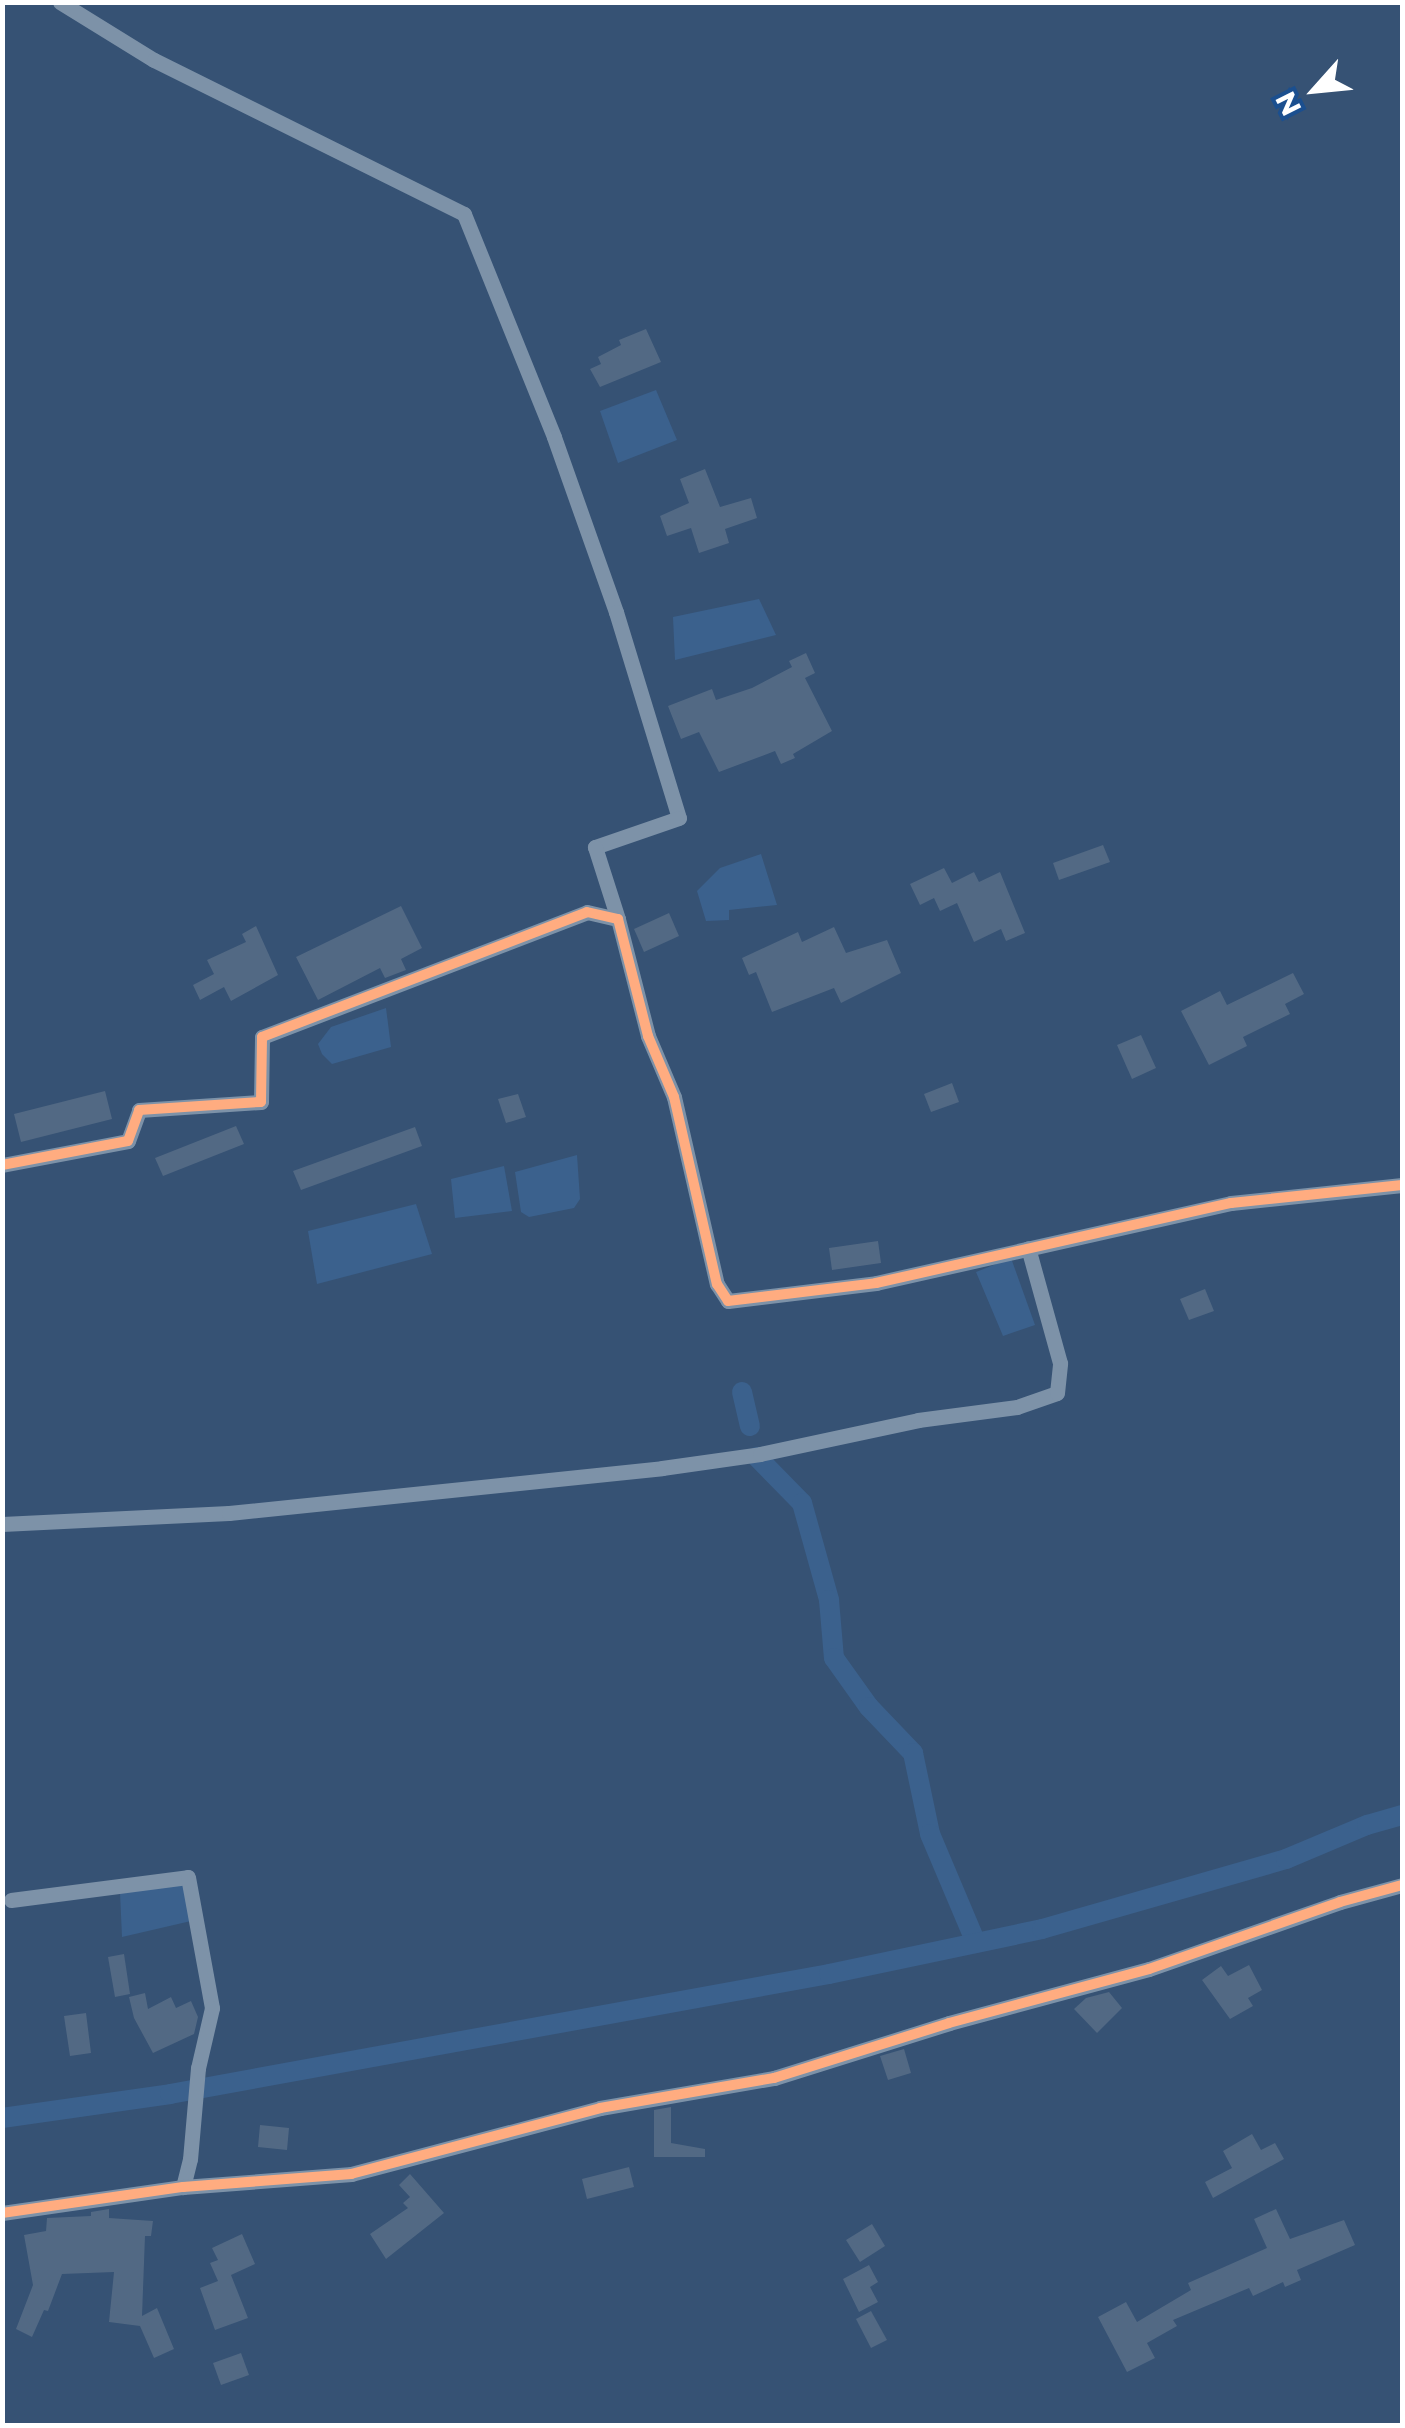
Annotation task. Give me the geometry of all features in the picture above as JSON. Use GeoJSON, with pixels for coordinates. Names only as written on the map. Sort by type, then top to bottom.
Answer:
{"type":"FeatureCollection","features":[{"type":"Feature","properties":{"kind":"street"},"geometry":{"type":"LineString","coordinates":[[60,2],[154,60],[464,214],[554,437],[616,612],[679,818],[595,846],[648,1036],[674,1097],[717,1284],[728,1301],[876,1283],[1231,1203],[1402,1185]]}},
{"type":"Feature","properties":{"kind":"street"},"geometry":{"type":"LineString","coordinates":[[2,1165],[128,1141],[139,1110],[261,1102],[262,1037],[588,912],[618,919]]}},
{"type":"Feature","properties":{"kind":"street"},"geometry":{"type":"LineString","coordinates":[[2,1524],[230,1512],[662,1468],[760,1454],[918,1420],[1017,1406],[1057,1392],[1060,1363],[1028,1248]]}},
{"type":"Feature","properties":{"kind":"street"},"geometry":{"type":"LineString","coordinates":[[11,1900],[188,1877],[212,2008],[198,2068],[183,2187]]}},
{"type":"Feature","properties":{"kind":"street"},"geometry":{"type":"LineString","coordinates":[[2,2213],[183,2187],[351,2174],[600,2108],[774,2078],[949,2023],[1149,1968],[1340,1902],[1402,1885]]}},
{"type":"Feature","properties":{"kind":"water"},"geometry":{"type":"Polygon","coordinates":[[[656,390],[677,440],[618,463],[600,411],[656,390]]]}},
{"type":"Feature","properties":{"kind":"water"},"geometry":{"type":"Polygon","coordinates":[[[759,599],[776,635],[675,660],[673,617],[759,599]]]}},
{"type":"Feature","properties":{"kind":"water"},"geometry":{"type":"Polygon","coordinates":[[[761,854],[777,905],[729,910],[729,920],[706,921],[697,891],[720,868],[761,854]]]}},
{"type":"Feature","properties":{"kind":"water"},"geometry":{"type":"Polygon","coordinates":[[[386,1008],[391,1047],[332,1064],[322,1054],[318,1044],[331,1027],[386,1008]]]}},
{"type":"Feature","properties":{"kind":"water"},"geometry":{"type":"Polygon","coordinates":[[[577,1155],[580,1199],[574,1208],[529,1217],[521,1212],[515,1172],[577,1155]]]}},
{"type":"Feature","properties":{"kind":"water"},"geometry":{"type":"Polygon","coordinates":[[[504,1166],[512,1211],[455,1218],[451,1179],[504,1166]]]}},
{"type":"Feature","properties":{"kind":"water"},"geometry":{"type":"Polygon","coordinates":[[[416,1204],[432,1254],[317,1284],[308,1231],[416,1204]]]}},
{"type":"Feature","properties":{"kind":"water"},"geometry":{"type":"Polygon","coordinates":[[[1011,1258],[1035,1325],[1003,1336],[976,1272],[1011,1258]]]}},
{"type":"Feature","properties":{"kind":"water"},"geometry":{"type":"Polygon","coordinates":[[[183,1885],[191,1921],[122,1937],[120,1892],[183,1885]]]}},
{"type":"Feature","properties":{"kind":"building"},"geometry":{"type":"Polygon","coordinates":[[[646,329],[661,362],[600,387],[590,369],[601,364],[598,357],[621,345],[619,340],[646,329]]]}},
{"type":"Feature","properties":{"kind":"building"},"geometry":{"type":"Polygon","coordinates":[[[705,469],[720,507],[751,498],[757,518],[725,529],[729,543],[699,553],[691,528],[667,536],[660,516],[689,503],[680,479],[705,469]]]}},
{"type":"Feature","properties":{"kind":"building"},"geometry":{"type":"Polygon","coordinates":[[[806,653],[815,673],[805,678],[832,731],[793,754],[795,758],[781,764],[775,751],[719,772],[699,732],[681,739],[668,706],[712,689],[716,700],[752,688],[792,667],[789,661],[806,653]]]}},
{"type":"Feature","properties":{"kind":"building"},"geometry":{"type":"Polygon","coordinates":[[[1103,845],[1110,862],[1059,880],[1053,863],[1103,845]]]}},
{"type":"Feature","properties":{"kind":"building"},"geometry":{"type":"Polygon","coordinates":[[[944,868],[952,883],[974,872],[979,882],[1000,872],[1025,933],[1006,941],[1001,929],[974,942],[957,903],[940,911],[934,898],[920,905],[910,884],[944,868]]]}},
{"type":"Feature","properties":{"kind":"building"},"geometry":{"type":"Polygon","coordinates":[[[401,906],[422,948],[401,959],[406,970],[385,978],[380,968],[318,1000],[296,957],[401,906]]]}},
{"type":"Feature","properties":{"kind":"building"},"geometry":{"type":"Polygon","coordinates":[[[669,913],[679,936],[644,952],[634,929],[669,913]]]}},
{"type":"Feature","properties":{"kind":"building"},"geometry":{"type":"Polygon","coordinates":[[[256,926],[278,975],[231,1001],[224,987],[200,1000],[193,985],[214,974],[207,960],[246,942],[242,934],[256,926]]]}},
{"type":"Feature","properties":{"kind":"building"},"geometry":{"type":"Polygon","coordinates":[[[834,927],[846,953],[887,940],[901,973],[841,1003],[834,988],[772,1012],[756,972],[749,975],[742,958],[798,932],[802,942],[834,927]]]}},
{"type":"Feature","properties":{"kind":"building"},"geometry":{"type":"Polygon","coordinates":[[[1293,973],[1304,994],[1285,1004],[1290,1014],[1243,1037],[1247,1046],[1209,1065],[1181,1011],[1220,991],[1227,1005],[1293,973]]]}},
{"type":"Feature","properties":{"kind":"building"},"geometry":{"type":"Polygon","coordinates":[[[1141,1035],[1156,1068],[1132,1079],[1117,1045],[1141,1035]]]}},
{"type":"Feature","properties":{"kind":"building"},"geometry":{"type":"Polygon","coordinates":[[[952,1083],[959,1102],[931,1112],[924,1094],[952,1083]]]}},
{"type":"Feature","properties":{"kind":"building"},"geometry":{"type":"Polygon","coordinates":[[[105,1091],[112,1119],[21,1142],[14,1114],[105,1091]]]}},
{"type":"Feature","properties":{"kind":"building"},"geometry":{"type":"Polygon","coordinates":[[[518,1094],[526,1117],[506,1123],[498,1099],[518,1094]]]}},
{"type":"Feature","properties":{"kind":"building"},"geometry":{"type":"Polygon","coordinates":[[[236,1126],[244,1144],[163,1176],[155,1158],[236,1126]]]}},
{"type":"Feature","properties":{"kind":"building"},"geometry":{"type":"Polygon","coordinates":[[[415,1127],[422,1146],[301,1190],[293,1171],[415,1127]]]}},
{"type":"Feature","properties":{"kind":"building"},"geometry":{"type":"Polygon","coordinates":[[[878,1241],[881,1263],[832,1270],[829,1248],[878,1241]]]}},
{"type":"Feature","properties":{"kind":"building"},"geometry":{"type":"Polygon","coordinates":[[[1205,1289],[1214,1311],[1189,1320],[1180,1299],[1205,1289]]]}},
{"type":"Feature","properties":{"kind":"building"},"geometry":{"type":"Polygon","coordinates":[[[124,1954],[130,1994],[115,1997],[108,1957],[124,1954]]]}},
{"type":"Feature","properties":{"kind":"building"},"geometry":{"type":"Polygon","coordinates":[[[1249,1965],[1262,1990],[1248,1998],[1253,2006],[1230,2019],[1202,1980],[1221,1966],[1228,1976],[1249,1965]]]}},
{"type":"Feature","properties":{"kind":"building"},"geometry":{"type":"Polygon","coordinates":[[[1109,1992],[1122,2008],[1097,2033],[1074,2009],[1086,1998],[1109,1992]]]}},
{"type":"Feature","properties":{"kind":"building"},"geometry":{"type":"Polygon","coordinates":[[[145,1993],[148,2009],[171,1997],[176,2008],[191,2001],[198,2017],[194,2034],[153,2053],[134,2018],[129,1997],[145,1993]]]}},
{"type":"Feature","properties":{"kind":"building"},"geometry":{"type":"Polygon","coordinates":[[[86,2013],[91,2053],[70,2056],[64,2016],[86,2013]]]}},
{"type":"Feature","properties":{"kind":"building"},"geometry":{"type":"Polygon","coordinates":[[[904,2049],[911,2073],[888,2080],[880,2056],[904,2049]]]}},
{"type":"Feature","properties":{"kind":"building"},"geometry":{"type":"Polygon","coordinates":[[[671,2107],[671,2143],[705,2149],[705,2157],[654,2157],[654,2110],[671,2107]]]}},
{"type":"Feature","properties":{"kind":"building"},"geometry":{"type":"Polygon","coordinates":[[[260,2125],[289,2128],[287,2150],[258,2147],[260,2125]]]}},
{"type":"Feature","properties":{"kind":"building"},"geometry":{"type":"Polygon","coordinates":[[[1252,2134],[1261,2150],[1275,2143],[1284,2159],[1213,2198],[1205,2182],[1232,2168],[1223,2151],[1252,2134]]]}},
{"type":"Feature","properties":{"kind":"building"},"geometry":{"type":"Polygon","coordinates":[[[629,2167],[634,2187],[587,2199],[582,2179],[629,2167]]]}},
{"type":"Feature","properties":{"kind":"building"},"geometry":{"type":"Polygon","coordinates":[[[410,2174],[444,2213],[386,2259],[370,2234],[408,2208],[403,2203],[410,2197],[399,2185],[410,2174]]]}},
{"type":"Feature","properties":{"kind":"building"},"geometry":{"type":"Polygon","coordinates":[[[109,2209],[109,2218],[153,2221],[151,2236],[145,2236],[142,2316],[157,2308],[174,2349],[154,2358],[140,2326],[109,2322],[114,2272],[62,2274],[48,2311],[44,2310],[32,2337],[16,2329],[33,2285],[24,2235],[46,2231],[47,2218],[91,2216],[91,2212],[109,2209]]]}},
{"type":"Feature","properties":{"kind":"building"},"geometry":{"type":"Polygon","coordinates":[[[1276,2209],[1290,2239],[1344,2220],[1355,2245],[1297,2270],[1301,2280],[1285,2287],[1283,2282],[1253,2296],[1249,2288],[1173,2320],[1177,2326],[1147,2343],[1155,2358],[1127,2372],[1098,2317],[1126,2302],[1137,2322],[1191,2290],[1188,2283],[1267,2248],[1254,2219],[1276,2209]]]}},
{"type":"Feature","properties":{"kind":"building"},"geometry":{"type":"Polygon","coordinates":[[[872,2224],[885,2246],[860,2262],[846,2240],[872,2224]]]}},
{"type":"Feature","properties":{"kind":"building"},"geometry":{"type":"Polygon","coordinates":[[[242,2234],[255,2264],[231,2275],[248,2318],[215,2330],[200,2288],[218,2281],[210,2263],[218,2260],[212,2248],[242,2234]]]}},
{"type":"Feature","properties":{"kind":"building"},"geometry":{"type":"Polygon","coordinates":[[[869,2265],[878,2282],[870,2287],[878,2302],[859,2312],[843,2279],[869,2265]]]}},
{"type":"Feature","properties":{"kind":"building"},"geometry":{"type":"Polygon","coordinates":[[[871,2311],[887,2340],[871,2348],[856,2319],[871,2311]]]}},
{"type":"Feature","properties":{"kind":"building"},"geometry":{"type":"Polygon","coordinates":[[[241,2353],[249,2375],[221,2385],[213,2363],[241,2353]]]}},
{"type":"Feature","properties":{"kind":"waterway"},"geometry":{"type":"LineString","coordinates":[[742,1392],[750,1426]]}},
{"type":"Feature","properties":{"kind":"waterway"},"geometry":{"type":"LineString","coordinates":[[757,1457],[802,1503],[829,1600],[834,1658],[869,1707],[913,1753],[930,1834],[976,1943]]}},
{"type":"Feature","properties":{"kind":"waterway"},"geometry":{"type":"LineString","coordinates":[[2,2118],[170,2094],[829,1974],[1042,1929],[1286,1859],[1367,1825],[1402,1815]]}},
{"type":"Feature","properties":{"kind":"cycle path"},"geometry":{"type":"LineString","coordinates":[[2,1165],[128,1141],[139,1110],[261,1102],[262,1037],[587,912],[618,919],[648,1036],[674,1097],[717,1284],[728,1301],[876,1283],[1231,1203],[1402,1185]]}},
{"type":"Feature","properties":{"kind":"cycle path"},"geometry":{"type":"LineString","coordinates":[[2,2213],[183,2187],[351,2174],[600,2108],[774,2078],[949,2023],[1149,1969],[1340,1902],[1402,1885]]}}]}
